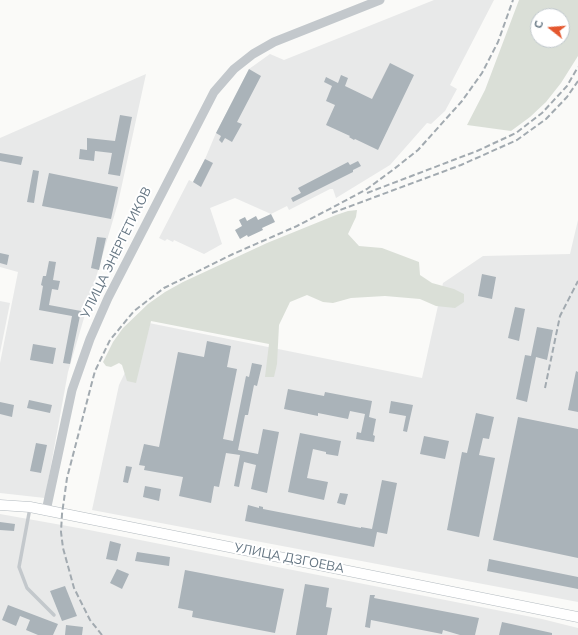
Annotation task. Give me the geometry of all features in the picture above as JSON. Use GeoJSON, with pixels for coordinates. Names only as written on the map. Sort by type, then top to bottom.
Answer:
{"type":"FeatureCollection","features":[{"type":"Feature","properties":{"kind":"main road","name":"УЛИЦА ДЗГОЕВА"},"geometry":{"type":"LineString","coordinates":[[0,505],[30,507],[578,618]]}},
{"type":"Feature","properties":{"kind":"street","name":"УЛИЦА ЭНЕРГЕТИКОВ"},"geometry":{"type":"LineString","coordinates":[[46,511],[72,390],[90,339],[108,298],[214,92],[234,69],[252,54],[274,42],[380,0]]}},
{"type":"Feature","properties":{"kind":"lane"},"geometry":{"type":"LineString","coordinates":[[30,507],[19,567],[27,588],[54,614]]}},
{"type":"Feature","properties":{"kind":"shaded area"},"geometry":{"type":"Polygon","coordinates":[[[434,0],[494,0],[450,85],[457,89],[445,111],[431,124],[427,123],[390,165],[336,198],[333,189],[330,189],[289,210],[287,206],[271,214],[235,198],[210,208],[222,244],[204,254],[174,240],[173,242],[167,239],[165,241],[159,238],[189,180],[193,182],[249,69],[270,54],[284,60],[434,0]]]}},
{"type":"Feature","properties":{"kind":"shaded area"},"geometry":{"type":"Polygon","coordinates":[[[519,0],[578,0],[578,56],[561,83],[546,102],[530,117],[511,131],[467,125],[485,90],[519,0]]]}},
{"type":"Feature","properties":{"kind":"shaded area"},"geometry":{"type":"Polygon","coordinates":[[[146,74],[118,203],[68,372],[45,498],[0,493],[0,363],[18,272],[0,267],[0,138],[146,74]]]}},
{"type":"Feature","properties":{"kind":"shaded area"},"geometry":{"type":"Polygon","coordinates":[[[357,210],[356,217],[348,234],[359,246],[382,248],[419,262],[420,275],[432,283],[454,289],[464,294],[464,302],[455,308],[436,306],[420,299],[385,296],[351,298],[333,303],[323,302],[307,295],[290,302],[279,325],[277,364],[274,377],[265,377],[269,344],[151,321],[136,383],[127,381],[122,365],[119,363],[111,367],[106,366],[103,362],[113,342],[123,328],[148,304],[165,292],[183,282],[267,243],[336,215],[357,210]]]}},
{"type":"Feature","properties":{"kind":"shaded area"},"geometry":{"type":"Polygon","coordinates":[[[578,220],[578,602],[92,510],[119,385],[149,323],[422,378],[443,283],[483,256],[570,254],[578,220]]]}},
{"type":"Feature","properties":{"kind":"shaded area"},"geometry":{"type":"Polygon","coordinates":[[[0,301],[10,303],[0,353],[0,301]]]}},
{"type":"Feature","properties":{"kind":"shaded area"},"geometry":{"type":"Polygon","coordinates":[[[0,514],[84,529],[542,619],[578,628],[578,635],[0,635],[0,514]]]}},
{"type":"Feature","properties":{"kind":"building"},"geometry":{"type":"Polygon","coordinates":[[[390,63],[414,75],[378,150],[355,139],[354,140],[349,137],[350,136],[326,125],[335,105],[326,101],[332,86],[324,82],[326,77],[338,83],[341,75],[348,78],[345,86],[372,99],[390,63]]]}},
{"type":"Feature","properties":{"kind":"building"},"geometry":{"type":"Polygon","coordinates":[[[249,69],[261,76],[237,122],[242,124],[232,142],[225,138],[222,143],[219,140],[221,136],[216,133],[249,69]]]}},
{"type":"Feature","properties":{"kind":"building"},"geometry":{"type":"Polygon","coordinates":[[[120,115],[132,117],[120,176],[108,174],[112,153],[95,151],[94,161],[79,159],[80,149],[87,150],[87,138],[115,141],[120,115]]]}},
{"type":"Feature","properties":{"kind":"building"},"geometry":{"type":"Polygon","coordinates":[[[0,153],[23,157],[21,165],[0,161],[0,153]]]}},
{"type":"Feature","properties":{"kind":"building"},"geometry":{"type":"Polygon","coordinates":[[[205,159],[213,163],[201,187],[193,182],[205,159]]]}},
{"type":"Feature","properties":{"kind":"building"},"geometry":{"type":"Polygon","coordinates":[[[358,161],[361,166],[353,170],[353,172],[293,202],[291,198],[301,193],[298,188],[348,162],[350,165],[358,161]]]}},
{"type":"Feature","properties":{"kind":"building"},"geometry":{"type":"Polygon","coordinates":[[[33,170],[39,171],[34,203],[27,202],[33,170]]]}},
{"type":"Feature","properties":{"kind":"building"},"geometry":{"type":"Polygon","coordinates":[[[49,173],[118,187],[111,219],[42,206],[49,173]]]}},
{"type":"Feature","properties":{"kind":"building"},"geometry":{"type":"Polygon","coordinates":[[[271,214],[275,222],[262,228],[263,230],[240,239],[235,230],[242,226],[239,220],[245,217],[247,221],[256,216],[258,220],[271,214]]]}},
{"type":"Feature","properties":{"kind":"building"},"geometry":{"type":"Polygon","coordinates":[[[97,237],[106,238],[99,270],[91,268],[97,237]]]}},
{"type":"Feature","properties":{"kind":"building"},"geometry":{"type":"Polygon","coordinates":[[[0,253],[9,255],[7,265],[0,263],[0,253]]]}},
{"type":"Feature","properties":{"kind":"building"},"geometry":{"type":"Polygon","coordinates":[[[49,261],[56,262],[53,280],[60,281],[58,290],[52,289],[49,305],[81,311],[70,364],[63,363],[72,316],[39,310],[43,286],[41,285],[43,276],[46,276],[49,261]]]}},
{"type":"Feature","properties":{"kind":"building"},"geometry":{"type":"Polygon","coordinates":[[[482,274],[496,277],[492,299],[478,296],[482,274]]]}},
{"type":"Feature","properties":{"kind":"building"},"geometry":{"type":"Polygon","coordinates":[[[515,307],[525,309],[519,341],[508,338],[515,307]]]}},
{"type":"Feature","properties":{"kind":"building"},"geometry":{"type":"Polygon","coordinates":[[[537,327],[553,330],[547,360],[536,357],[527,402],[516,399],[525,355],[531,356],[537,327]]]}},
{"type":"Feature","properties":{"kind":"building"},"geometry":{"type":"Polygon","coordinates":[[[207,341],[231,346],[227,367],[237,369],[223,439],[233,441],[246,376],[249,377],[252,363],[262,365],[257,386],[254,385],[248,415],[245,415],[238,450],[258,454],[263,429],[279,432],[267,493],[251,489],[256,465],[244,462],[239,487],[234,486],[240,455],[226,453],[219,487],[214,486],[211,503],[179,496],[183,477],[144,470],[145,466],[139,465],[144,444],[159,447],[178,352],[204,357],[207,341]]]}},
{"type":"Feature","properties":{"kind":"building"},"geometry":{"type":"Polygon","coordinates":[[[33,344],[56,348],[53,364],[30,360],[33,344]]]}},
{"type":"Feature","properties":{"kind":"building"},"geometry":{"type":"Polygon","coordinates":[[[576,371],[578,372],[578,412],[568,410],[576,371]]]}},
{"type":"Feature","properties":{"kind":"building"},"geometry":{"type":"Polygon","coordinates":[[[288,389],[324,396],[325,392],[372,401],[369,417],[376,419],[373,435],[375,436],[374,442],[356,439],[357,432],[361,433],[365,414],[350,411],[348,419],[318,413],[318,416],[284,409],[288,389]]]}},
{"type":"Feature","properties":{"kind":"building"},"geometry":{"type":"Polygon","coordinates":[[[29,400],[52,405],[50,413],[27,408],[29,400]]]}},
{"type":"Feature","properties":{"kind":"building"},"geometry":{"type":"Polygon","coordinates":[[[391,401],[413,405],[407,432],[403,431],[406,416],[389,413],[391,401]]]}},
{"type":"Feature","properties":{"kind":"building"},"geometry":{"type":"Polygon","coordinates":[[[0,402],[14,405],[12,417],[0,414],[0,402]]]}},
{"type":"Feature","properties":{"kind":"building"},"geometry":{"type":"Polygon","coordinates":[[[476,413],[494,417],[489,439],[483,438],[479,455],[495,458],[479,537],[447,530],[462,452],[467,453],[476,413]]]}},
{"type":"Feature","properties":{"kind":"building"},"geometry":{"type":"Polygon","coordinates":[[[518,417],[578,429],[578,558],[493,540],[518,417]]]}},
{"type":"Feature","properties":{"kind":"building"},"geometry":{"type":"Polygon","coordinates":[[[300,433],[341,441],[338,456],[326,454],[326,452],[313,449],[307,478],[328,482],[324,500],[288,492],[300,433]]]}},
{"type":"Feature","properties":{"kind":"building"},"geometry":{"type":"Polygon","coordinates":[[[424,436],[449,441],[445,459],[420,454],[424,436]]]}},
{"type":"Feature","properties":{"kind":"building"},"geometry":{"type":"Polygon","coordinates":[[[36,443],[47,445],[41,473],[30,471],[36,443]]]}},
{"type":"Feature","properties":{"kind":"building"},"geometry":{"type":"Polygon","coordinates":[[[126,466],[132,467],[128,483],[123,482],[126,466]]]}},
{"type":"Feature","properties":{"kind":"building"},"geometry":{"type":"Polygon","coordinates":[[[382,480],[397,483],[387,534],[377,532],[374,547],[245,521],[248,505],[372,529],[382,480]]]}},
{"type":"Feature","properties":{"kind":"building"},"geometry":{"type":"Polygon","coordinates":[[[145,486],[161,489],[159,501],[143,497],[145,486]]]}},
{"type":"Feature","properties":{"kind":"building"},"geometry":{"type":"Polygon","coordinates":[[[340,493],[348,494],[345,505],[337,503],[340,493]]]}},
{"type":"Feature","properties":{"kind":"building"},"geometry":{"type":"Polygon","coordinates":[[[0,522],[15,524],[14,531],[0,530],[0,522]]]}},
{"type":"Feature","properties":{"kind":"building"},"geometry":{"type":"Polygon","coordinates":[[[110,541],[121,544],[117,561],[106,559],[110,541]]]}},
{"type":"Feature","properties":{"kind":"building"},"geometry":{"type":"Polygon","coordinates":[[[137,552],[170,557],[169,566],[135,561],[137,552]]]}},
{"type":"Feature","properties":{"kind":"building"},"geometry":{"type":"Polygon","coordinates":[[[489,559],[578,577],[578,589],[487,571],[489,559]]]}},
{"type":"Feature","properties":{"kind":"building"},"geometry":{"type":"Polygon","coordinates":[[[117,569],[129,574],[122,589],[110,583],[117,569]]]}},
{"type":"Feature","properties":{"kind":"building"},"geometry":{"type":"Polygon","coordinates":[[[185,570],[284,589],[275,633],[192,617],[193,611],[178,608],[185,570]]]}},
{"type":"Feature","properties":{"kind":"building"},"geometry":{"type":"Polygon","coordinates":[[[305,584],[329,588],[326,607],[332,608],[327,635],[296,635],[305,584]]]}},
{"type":"Feature","properties":{"kind":"building"},"geometry":{"type":"Polygon","coordinates":[[[65,586],[77,616],[62,621],[50,591],[65,586]]]}},
{"type":"Feature","properties":{"kind":"building"},"geometry":{"type":"Polygon","coordinates":[[[370,595],[375,595],[374,598],[479,618],[475,635],[460,635],[443,630],[442,634],[371,620],[370,628],[365,627],[370,595]]]}},
{"type":"Feature","properties":{"kind":"building"},"geometry":{"type":"Polygon","coordinates":[[[8,605],[58,624],[53,635],[38,635],[26,630],[30,620],[20,616],[16,626],[2,620],[8,605]]]}},
{"type":"Feature","properties":{"kind":"building"},"geometry":{"type":"Polygon","coordinates":[[[502,622],[552,633],[552,635],[499,635],[502,622]]]}},
{"type":"Feature","properties":{"kind":"building"},"geometry":{"type":"Polygon","coordinates":[[[66,625],[83,627],[82,635],[65,635],[66,625]]]}},
{"type":"Feature","properties":{"kind":"railway"},"geometry":{"type":"LineString","coordinates":[[102,635],[90,620],[74,588],[63,548],[61,532],[67,478],[95,371],[110,340],[134,311],[164,288],[233,254],[297,226],[367,189],[418,150],[462,101],[482,73],[498,42],[513,0]]}},
{"type":"Feature","properties":{"kind":"railway"},"geometry":{"type":"LineString","coordinates":[[367,193],[477,151],[516,133],[542,113],[567,86],[578,67]]}},
{"type":"Feature","properties":{"kind":"railway"},"geometry":{"type":"LineString","coordinates":[[332,213],[461,165],[517,140],[546,119],[567,97],[578,81]]}},
{"type":"Feature","properties":{"kind":"railway"},"geometry":{"type":"LineString","coordinates":[[545,388],[560,316],[578,281]]}}]}
